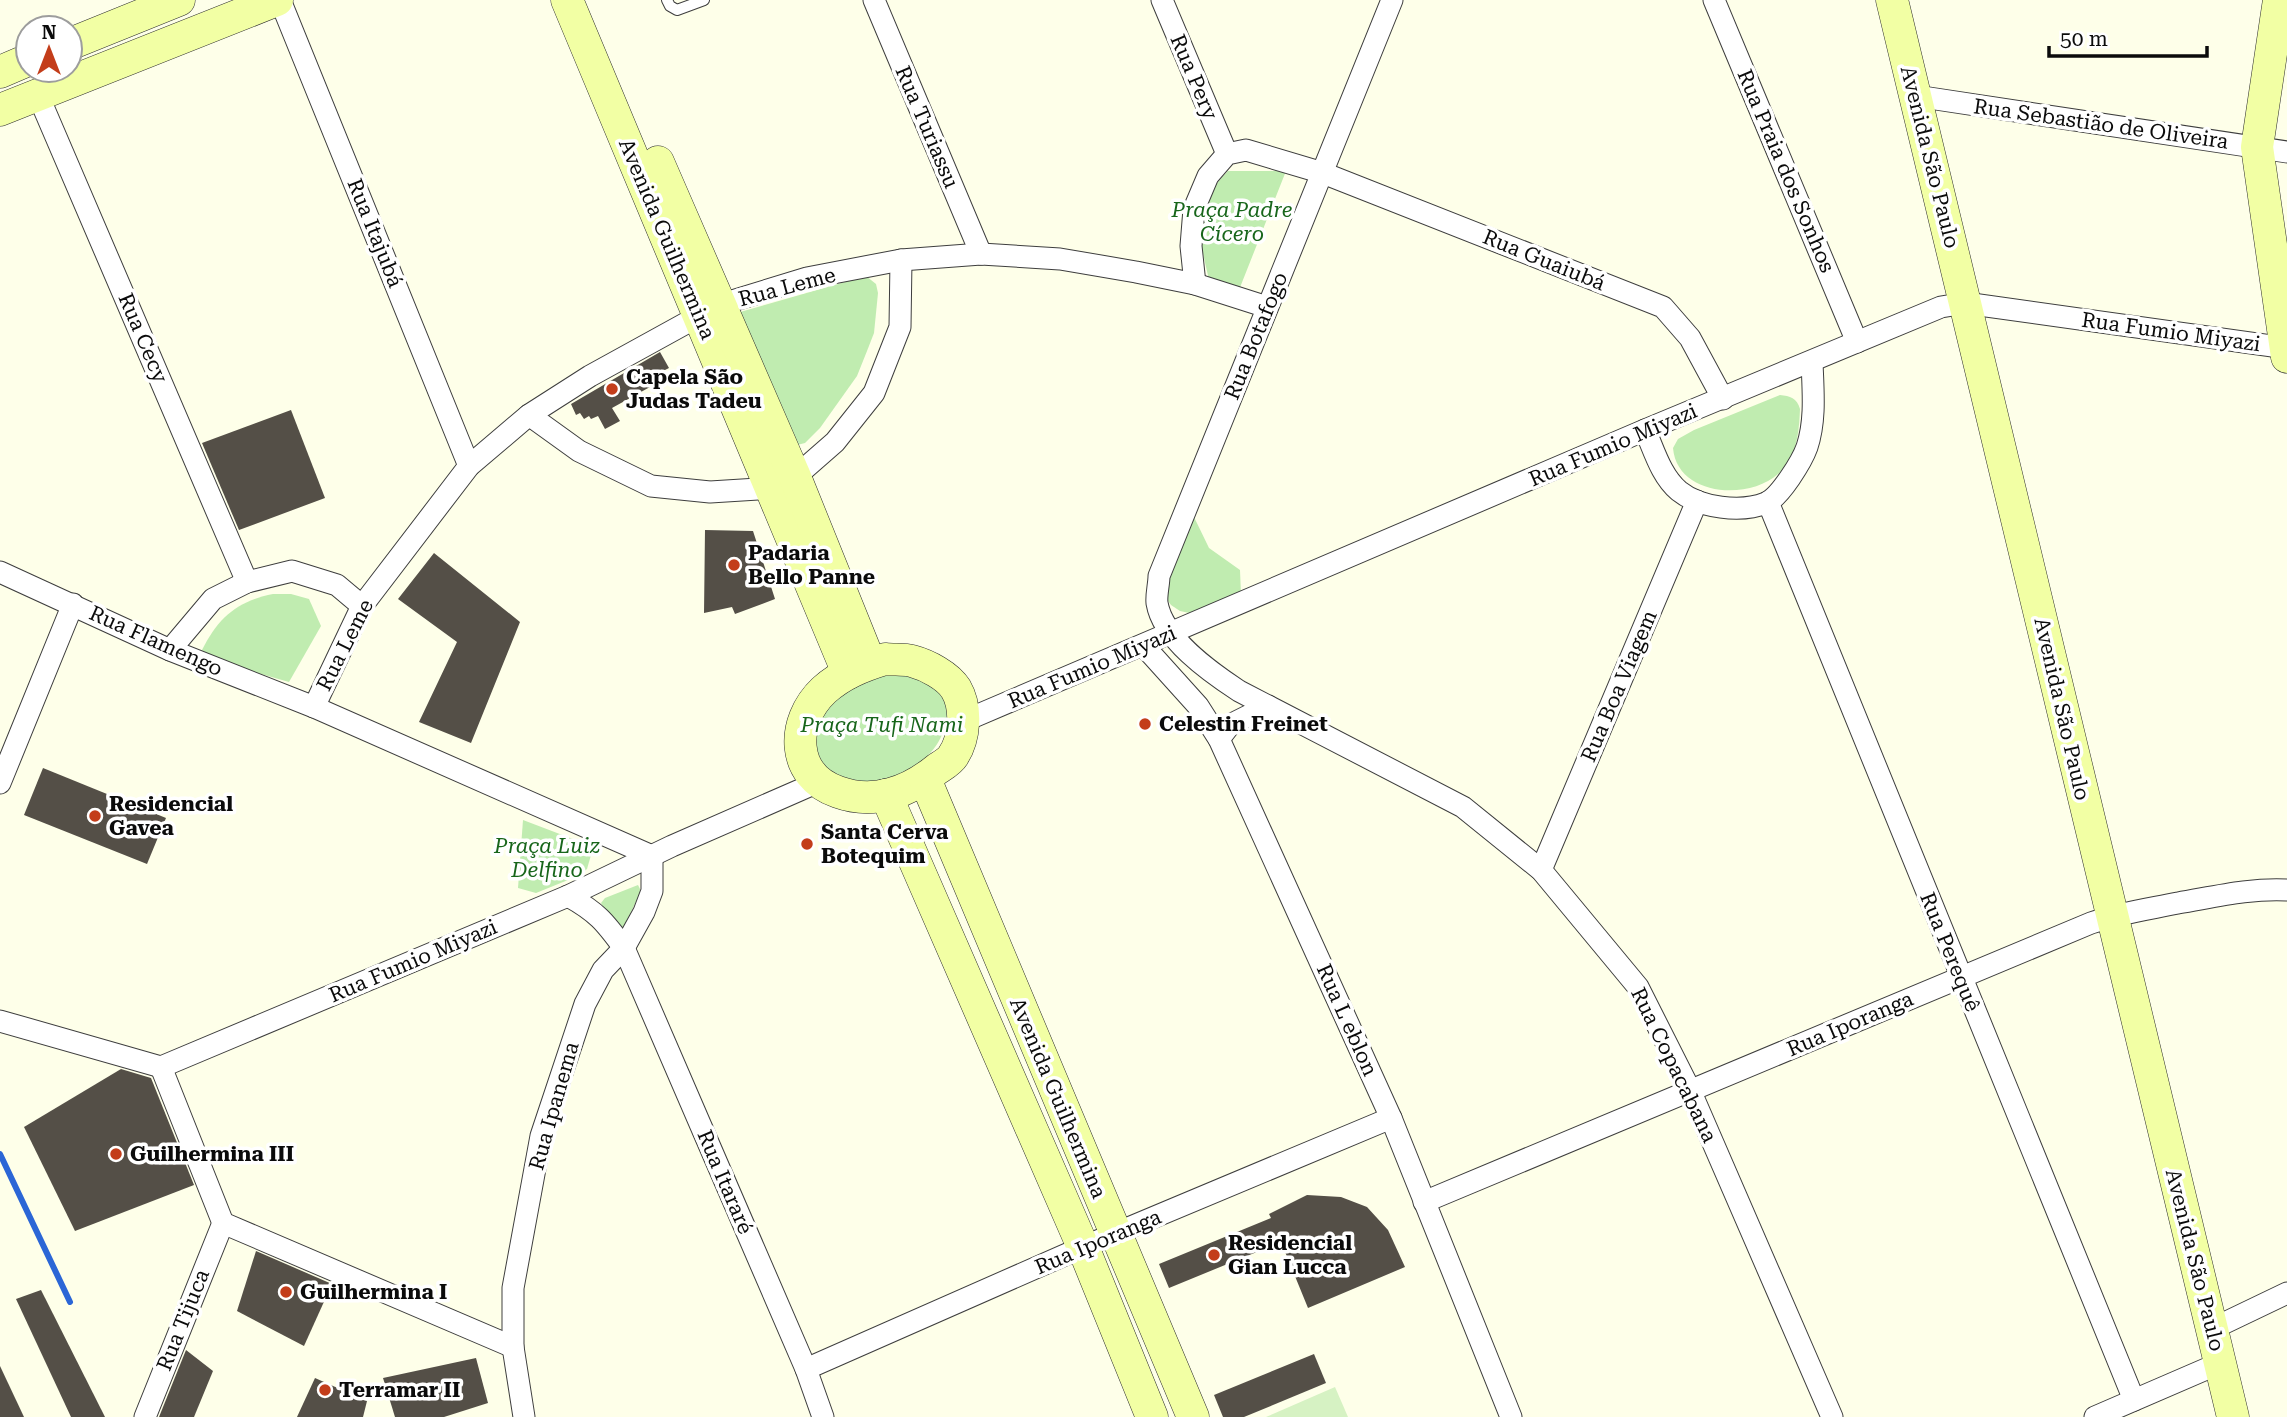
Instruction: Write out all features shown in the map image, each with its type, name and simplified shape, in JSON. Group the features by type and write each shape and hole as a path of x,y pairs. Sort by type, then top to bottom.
{"street":[{"path":"0,110 279,0"},
{"name":"Rua Itajubá","path":"279,0 469,466"},
{"name":"Avenida Guilhermina","path":"567,0 709,311 859,668"},
{"name":"Avenida Guilhermina","path":"589,0 709,311"},
{"name":"Rua Turiassu","path":"874,0 981,254"},
{"name":"Rua Pery","path":"1162,0 1227,154"},
{"name":"Rua Botafogo","path":"1170,634 1157,603 1160,576 1392,0"},
{"name":"Rua Praia dos Sonhos","path":"1714,0 1857,342"},
{"name":"Avenida São Paulo","path":"1892,0 2233,1417"},
{"path":"2279,0 2272,149 2286,351"},
{"path":"84,38 171,2"},
{"name":"Rua Cecy","path":"38,95 247,582"},
{"name":"Rua Sebastião de Oliveira","path":"1916,96 2272,149"},
{"path":"1195,284 1191,246 1194,209 1208,176 1227,154 1246,150 1322,173"},
{"name":"Rua Guaiubá","path":"1322,173 1663,307 1690,338 1723,399"},
{"name":"Rua Leme","path":"314,707 362,606 469,466 528,415 590,376 709,311 807,278 901,260 981,254 1060,260 1195,284 1267,307"},
{"path":"528,415 579,451 651,486 710,492 758,489 782,481 835,442 874,393 900,327 901,260"},
{"name":"Rua Fumio Miyazi","path":"964,721 1645,430 1941,307 1965,303 2286,351"},
{"path":"1645,430 1664,472 1678,490 1698,501 1744,508 1768,502 1783,489 1807,448 1814,407 1812,362"},
{"name":"Rua Boa Viagem","path":"1541,870 1698,501"},
{"name":"Rua Perequê","path":"1768,502 2134,1400"},
{"path":"170,650 213,599 247,582 292,571 337,585 362,606"},
{"name":"Rua Flamengo","path":"0,572 170,650 314,707"},
{"path":"0,783 74,604"},
{"name":"Rua Copacabana","path":"1170,634 1218,677 1268,706 1463,807 1541,870 1638,987 1690,1090 1832,1417"},
{"name":"Rua L eblon","path":"1143,645 1198,706 1219,739 1391,1118 1511,1417"},
{"path":"885,659 911,660 937,672 956,689 964,721 952,758 925,779 886,795 858,798 816,783 802,758 800,735 805,716 823,691 859,668 885,659"},
{"path":"1219,739 1230,725 1241,717 1268,706"},
{"path":"314,707 652,856"},
{"name":"Avenida Guilhermina","path":"925,779 1193,1417"},
{"name":"Rua Fumio Miyazi","path":"161,1067 568,896 816,783"},
{"name":"Avenida Guilhermina","path":"886,795 1083,1247 1152,1417"},
{"name":"Rua Ipanema","path":"524,1417 513,1347 513,1288 541,1136 585,1004 603,970 624,948 644,912 652,891 652,856"},
{"name":"Rua Iporanga","path":"1424,1202 2112,916 2232,893 2287,890"},
{"name":"Rua Itararé","path":"568,896 593,909 624,948 806,1369 824,1417"},
{"path":"0,1021 161,1067 223,1223 513,1347"},
{"name":"Rua Iporanga","path":"806,1369 1083,1247 1391,1118"},
{"name":"Rua Tijuca","path":"145,1417 223,1223"},
{"path":"2212,1329 2287,1293"},
{"path":"2095,1417 2220,1363"}],"lane":[{"path":"667,0 670,6 677,10 704,0"}],"green space":[{"name":"Praça Padre Cícero","path":"1228,171 1286,171 1239,290 1210,284 1201,237 1202,211 1207,198"},
{"path":"866,276 876,284 878,293 874,333 857,376 820,428 805,443 793,446 733,314"},
{"path":"1780,395 1793,398 1797,402 1800,409 1798,435 1784,468 1765,483 1750,488 1716,489 1687,476 1677,464 1673,448 1678,439"},
{"path":"1194,517 1209,548 1240,570 1241,595 1194,614 1180,611 1171,605 1166,598 1165,583"},
{"path":"273,594 291,594 309,599 321,626 289,682 209,659 202,650 222,620 239,606"},
{"name":"Praça Tufi Nami","path":"895,665 943,691 947,710 945,726 925,759 903,774 870,783 837,777 814,766 812,711"},
{"name":"Praça Luiz Delfino","path":"523,820 586,844 591,855 587,869 578,876 536,893 518,888"},
{"path":"638,885 641,891 621,933 601,903 605,898"},
{"path":"1335,1387 1348,1417 1266,1417"}],"building":[{"name":"Capela São Judas Tadeu","path":"660,352 669,368 655,375 659,382 612,408 620,421 605,429 598,416 584,419 580,413 576,415 571,404"},
{"path":"291,410 325,498 239,530 202,443"},
{"name":"Padaria Bello Panne","path":"705,530 753,531 775,599 735,614 732,607 704,613"},
{"path":"434,553 520,622 471,743 419,722 457,642 398,599"},
{"name":"Residencial Gavea","path":"43,768 166,818 147,864 24,815"},
{"name":"Guilhermina III","path":"121,1069 151,1078 194,1185 75,1231 24,1127"},
{"path":"1307,1195 1341,1197 1367,1207 1388,1230 1405,1267 1308,1308 1281,1242 1169,1288 1159,1264 1271,1218 1269,1214"},
{"name":"Guilhermina I","path":"256,1251 332,1284 304,1346 237,1311"},
{"path":"41,1290 105,1417 71,1417 16,1299"},
{"path":"186,1350 213,1371 194,1417 159,1417"},
{"path":"1314,1354 1326,1383 1244,1417 1223,1417 1214,1395"},
{"path":"476,1358 488,1403 444,1417 395,1417 383,1378"},
{"path":"0,1366 24,1417 0,1417"},
{"name":"Terramar II","path":"315,1378 367,1401 363,1417 297,1417"}],"waterway":[{"path":"0,1154 70,1302"}],"place":[{"name":"Capela São Judas Tadeu","path":"612,389"},
{"name":"Padaria Bello Panne","path":"734,565"},
{"name":"Celestin Freinet","path":"1145,724"},
{"name":"Residencial Gavea","path":"95,816"},
{"name":"Santa Cerva Botequim","path":"807,844"},
{"name":"Guilhermina III","path":"116,1154"},
{"name":"Residencial Gian Lucca","path":"1214,1255"},
{"name":"Guilhermina I","path":"286,1292"},
{"name":"Terramar II","path":"325,1390"}]}
